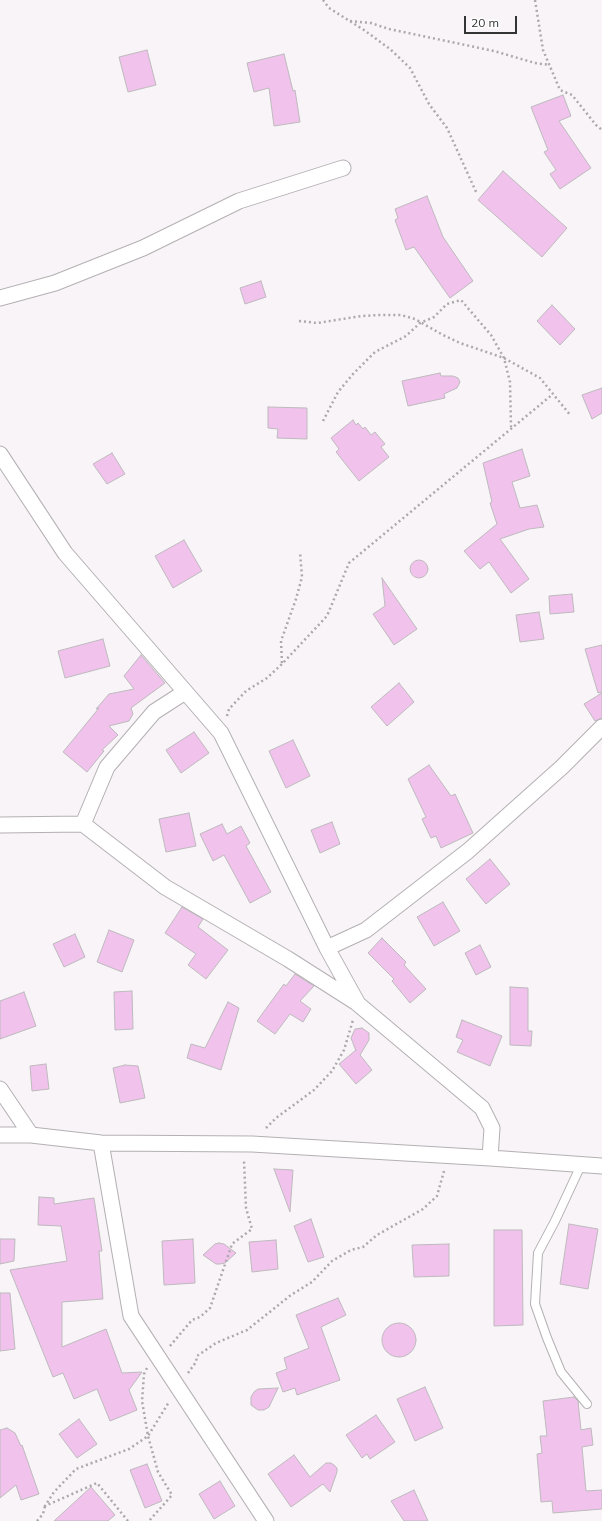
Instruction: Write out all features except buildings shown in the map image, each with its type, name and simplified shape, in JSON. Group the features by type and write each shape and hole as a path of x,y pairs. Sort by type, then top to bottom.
{"street":[{"path":"0,298 55,283 143,248 238,201 343,168"},
{"path":"0,455 65,553 221,734 328,948 358,1004"},
{"path":"83,824 107,767 154,712 185,692"},
{"path":"328,948 366,930 468,851 562,767 602,728"},
{"path":"0,825 83,824 165,887 288,959 358,1004 482,1108 492,1128 490,1158"},
{"path":"0,1089 31,1134"},
{"path":"0,1135 31,1134 101,1143 252,1144 449,1155 602,1166"},
{"path":"101,1143 131,1316 266,1521"}],"lane":[{"path":"582,1164 538,1253 536,1304 547,1338 561,1372 587,1404"}],"path":[{"path":"323,0 328,8 364,30 390,49 410,68 429,104 447,128 476,194"},
{"path":"535,0 543,50 560,90 572,94 596,126 602,130"},
{"path":"348,21 371,23 389,29 494,51 512,57 550,65"},
{"path":"323,421 338,392 353,374 375,352 406,336 420,323 434,317 447,304 461,300 491,335 504,358 510,382 511,428"},
{"path":"299,321 317,323 356,316 379,315 401,316 415,319 460,343 504,358 540,378 571,416"},
{"path":"221,734 229,709 246,691 267,678 282,664 327,616 349,563 553,394"},
{"path":"282,664 281,641 302,577 300,552"},
{"path":"149,1521 172,1495 158,1472 148,1436 142,1401 144,1374 151,1358 159,1359 192,1320 200,1317 210,1308 232,1244 252,1229 246,1208 244,1161 252,1144 276,1118 314,1090 332,1071 344,1050 358,1004"},
{"path":"37,1521 43,1514 45,1506 54,1492 76,1469 129,1449 148,1436 196,1362 197,1356 216,1343 247,1330 291,1295 312,1282 332,1261 351,1250 363,1247 377,1235 422,1209 437,1196 449,1155"},
{"path":"45,1506 97,1483 128,1521"}]}
